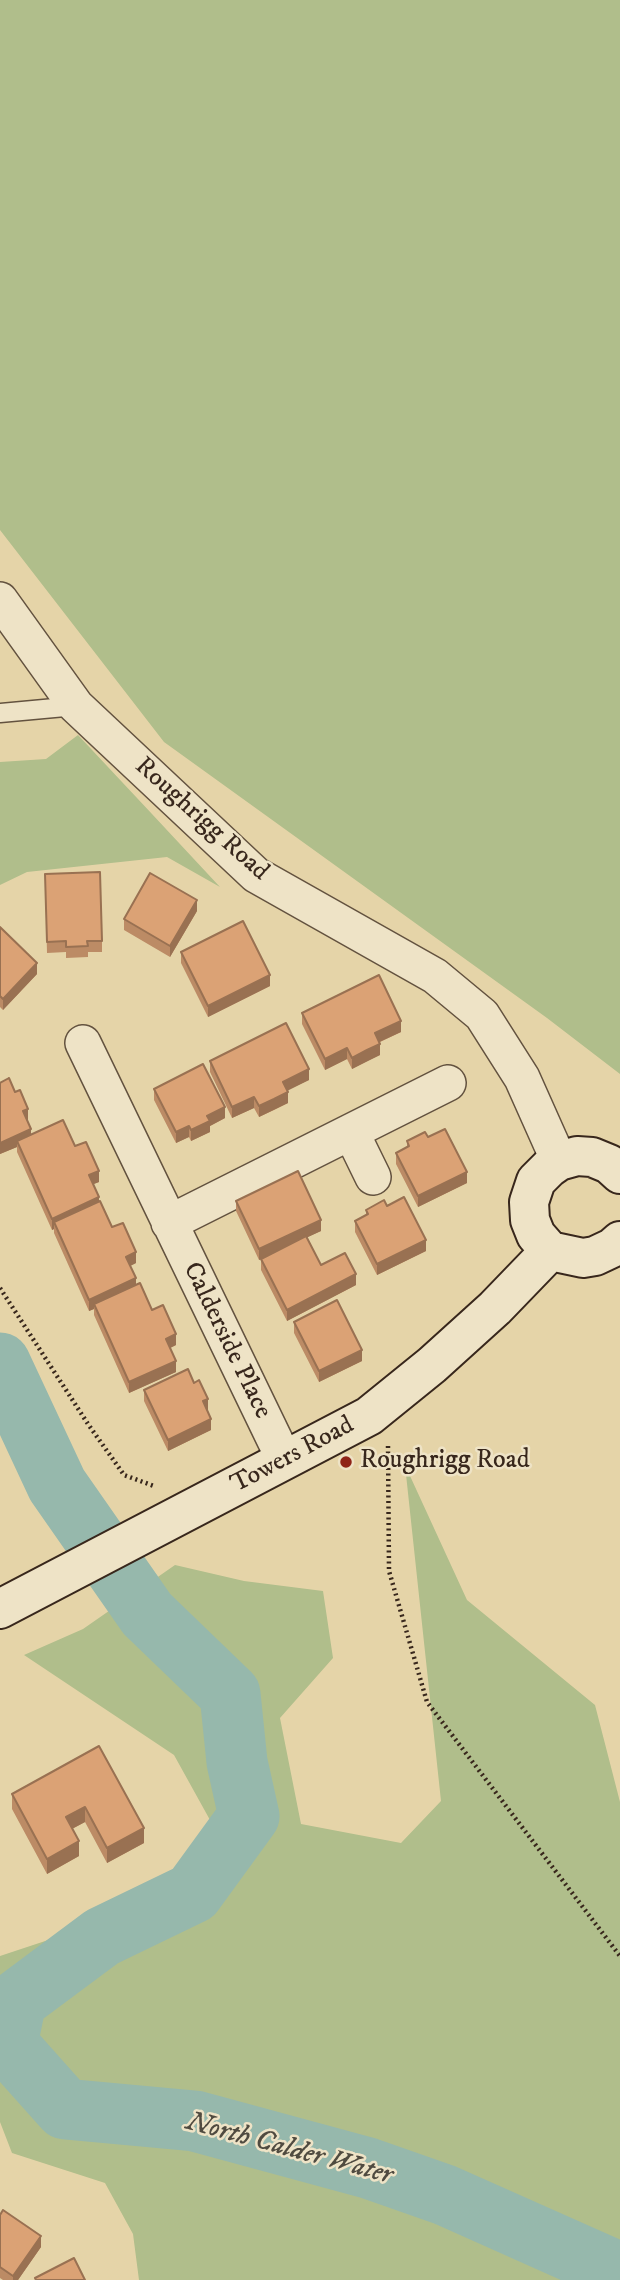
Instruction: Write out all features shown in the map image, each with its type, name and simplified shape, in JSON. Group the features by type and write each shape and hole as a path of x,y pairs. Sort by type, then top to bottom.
{"street":[{"name":"Roughrigg Road","path":"0,600 76,706 256,875 435,976 482,1015 522,1079 559,1161"},
{"name":"Calderside Place","path":"83,1043 284,1459"},
{"path":"169,1223 448,1083"},
{"path":"351,1132 373,1177"},
{"path":"620,1174 609,1164 592,1157 577,1156 559,1161 536,1181 529,1202 530,1220 536,1235 550,1251 583,1258 595,1256 620,1241"},
{"name":"Towers Road","path":"2,1602 58,1579 369,1416 432,1365 495,1308 550,1251"}],"lane":[{"path":"0,713 76,706"}],"path":[{"path":"0,1288 124,1475 164,1490"},
{"path":"369,1416 388,1446 389,1571 427,1702 620,1956"}],"green space":[{"path":"0,0 620,0 620,1074 547,1018 164,742 0,530"},
{"path":"78,735 220,887 167,857 27,872 0,885 0,762 46,759"},
{"path":"405,1465 467,1600 595,1705 620,1802 620,2280 139,2280 133,2234 105,2183 12,2153 0,2122 0,1956 241,1876 174,1755 24,1655 83,1629 175,1565 244,1581 323,1591 333,1658 280,1718 301,1824 401,1843 441,1801"}],"building":[{"path":"100,872 102,941 87,941 88,946 66,947 66,941 47,942 45,874"},
{"path":"150,873 197,900 170,946 124,919"},
{"path":"243,921 270,975 208,1006 181,952"},
{"path":"0,927 37,963 3,999 0,996"},
{"path":"379,975 401,1021 375,1033 380,1044 352,1058 347,1048 325,1059 302,1013"},
{"path":"286,1023 309,1069 283,1082 288,1092 274,1099 259,1106 254,1097 232,1107 210,1061"},
{"path":"203,1064 225,1107 207,1116 210,1121 191,1130 189,1126 176,1132 154,1089"},
{"path":"9,1078 15,1092 20,1090 28,1109 23,1111 31,1129 0,1143 0,1083"},
{"path":"63,1120 75,1146 86,1142 99,1171 89,1175 99,1197 52,1219 17,1141"},
{"path":"445,1129 467,1172 418,1196 396,1153 409,1146 407,1141 425,1132 428,1137"},
{"path":"298,1171 321,1220 259,1249 236,1201"},
{"path":"404,1197 426,1240 377,1264 355,1221 368,1214 366,1210 384,1200 387,1206"},
{"path":"100,1201 112,1227 123,1223 136,1252 126,1257 136,1278 89,1300 54,1222"},
{"path":"306,1236 321,1265 345,1253 356,1274 287,1310 261,1259"},
{"path":"140,1283 152,1310 163,1305 176,1334 166,1339 176,1361 129,1382 94,1304"},
{"path":"337,1300 362,1350 319,1371 294,1322"},
{"path":"188,1369 194,1383 199,1380 208,1399 203,1401 211,1419 168,1440 144,1390"},
{"path":"99,1746 144,1828 107,1848 85,1807 66,1817 79,1841 47,1859 12,1794"},
{"path":"3,2210 41,2236 13,2276 0,2267 0,2215"},
{"path":"74,2258 85,2280 36,2280 35,2278"}],"waterway":[{"name":"North Calder Water","path":"0,1363 57,1485 147,1614 230,1694 237,1762 249,1816 193,1893 102,1937 16,2001 7,2044 65,2109 195,2121 368,2168 445,2195 620,2273"}],"place":[{"name":"Roughrigg Road","path":"346,1462"}]}
